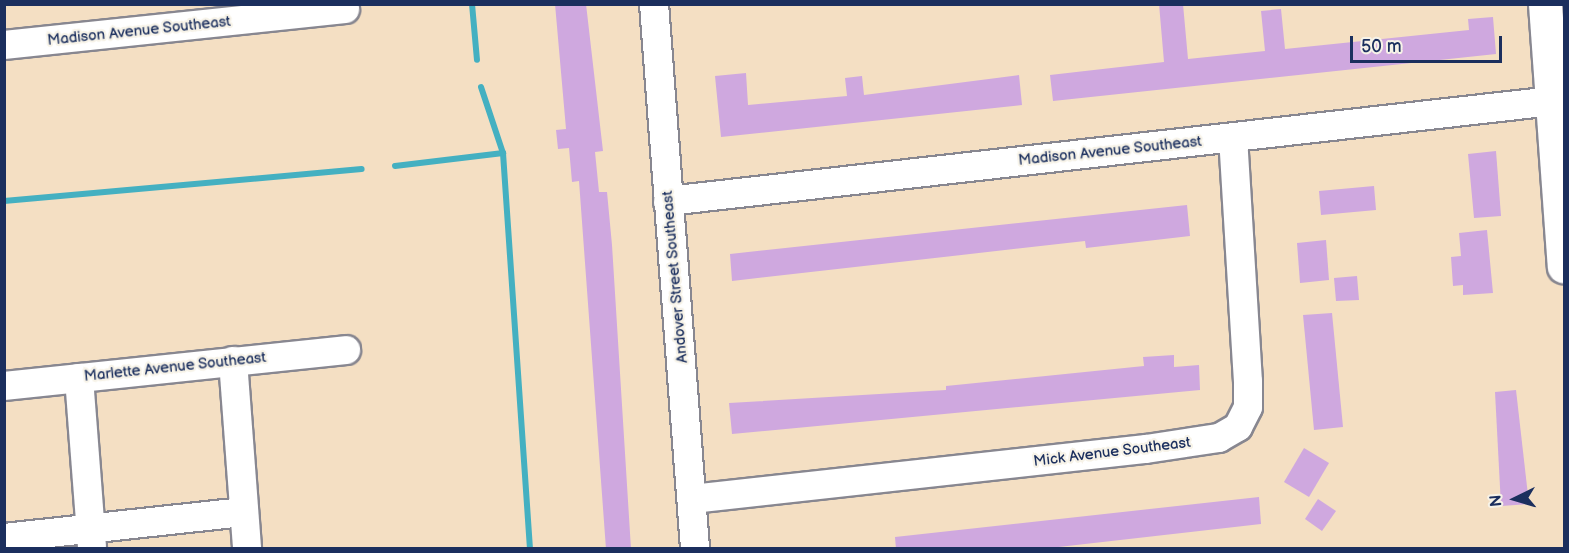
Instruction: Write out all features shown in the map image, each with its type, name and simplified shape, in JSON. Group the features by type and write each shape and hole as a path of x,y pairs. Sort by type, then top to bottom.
{"main road":[{"path":"1545,4 1564,266"}],"street":[{"name":"Andover Street Southeast","path":"654,4 695,549"},
{"name":"Madison Avenue Southeast","path":"4,45 246,12 345,9"},
{"name":"Madison Avenue Southeast","path":"668,201 1552,101"},
{"name":"Mick Avenue Southeast","path":"692,499 1146,449 1219,438 1238,427 1248,407 1248,382 1233,137"},
{"name":"Marlette Avenue Southeast","path":"4,386 346,350"},
{"path":"233,361 247,549"},
{"path":"79,378 92,539"},
{"path":"4,538 92,539 244,512"}],"building":[{"path":"555,4 586,4 603,151 595,152 599,192 607,192 612,245 631,549 606,549 579,181 572,182 569,148 558,149 556,130 566,129"},
{"path":"1159,4 1183,4 1188,59 1265,51 1261,11 1281,9 1285,49 1469,30 1468,19 1493,17 1496,54 1053,101 1050,75 1164,62"},
{"path":"746,73 748,105 847,96 845,78 862,76 864,95 1019,75 1022,105 721,137 715,76"},
{"path":"1496,151 1501,216 1474,218 1468,154"},
{"path":"1374,186 1376,210 1321,215 1319,191"},
{"path":"1187,205 1190,236 1086,248 1085,241 732,281 730,254"},
{"path":"1487,230 1493,293 1463,295 1463,285 1453,286 1451,257 1461,256 1459,233"},
{"path":"1326,240 1329,280 1300,283 1297,243"},
{"path":"1357,276 1359,300 1336,301 1334,278"},
{"path":"1332,313 1343,427 1314,430 1303,315"},
{"path":"1174,355 1174,367 1199,365 1200,390 732,434 729,403 946,390 946,386 1144,366 1143,357"},
{"path":"1516,390 1529,504 1501,506 1495,392"},
{"path":"1304,448 1329,463 1309,497 1284,482"},
{"path":"1259,497 1261,524 1041,549 896,549 895,537"},
{"path":"1318,499 1336,511 1322,531 1305,519"}],"waterway":[{"path":"472,4 477,60"},
{"path":"481,87 503,153 530,548"},
{"path":"395,166 503,153"},
{"path":"4,201 362,169"}]}
